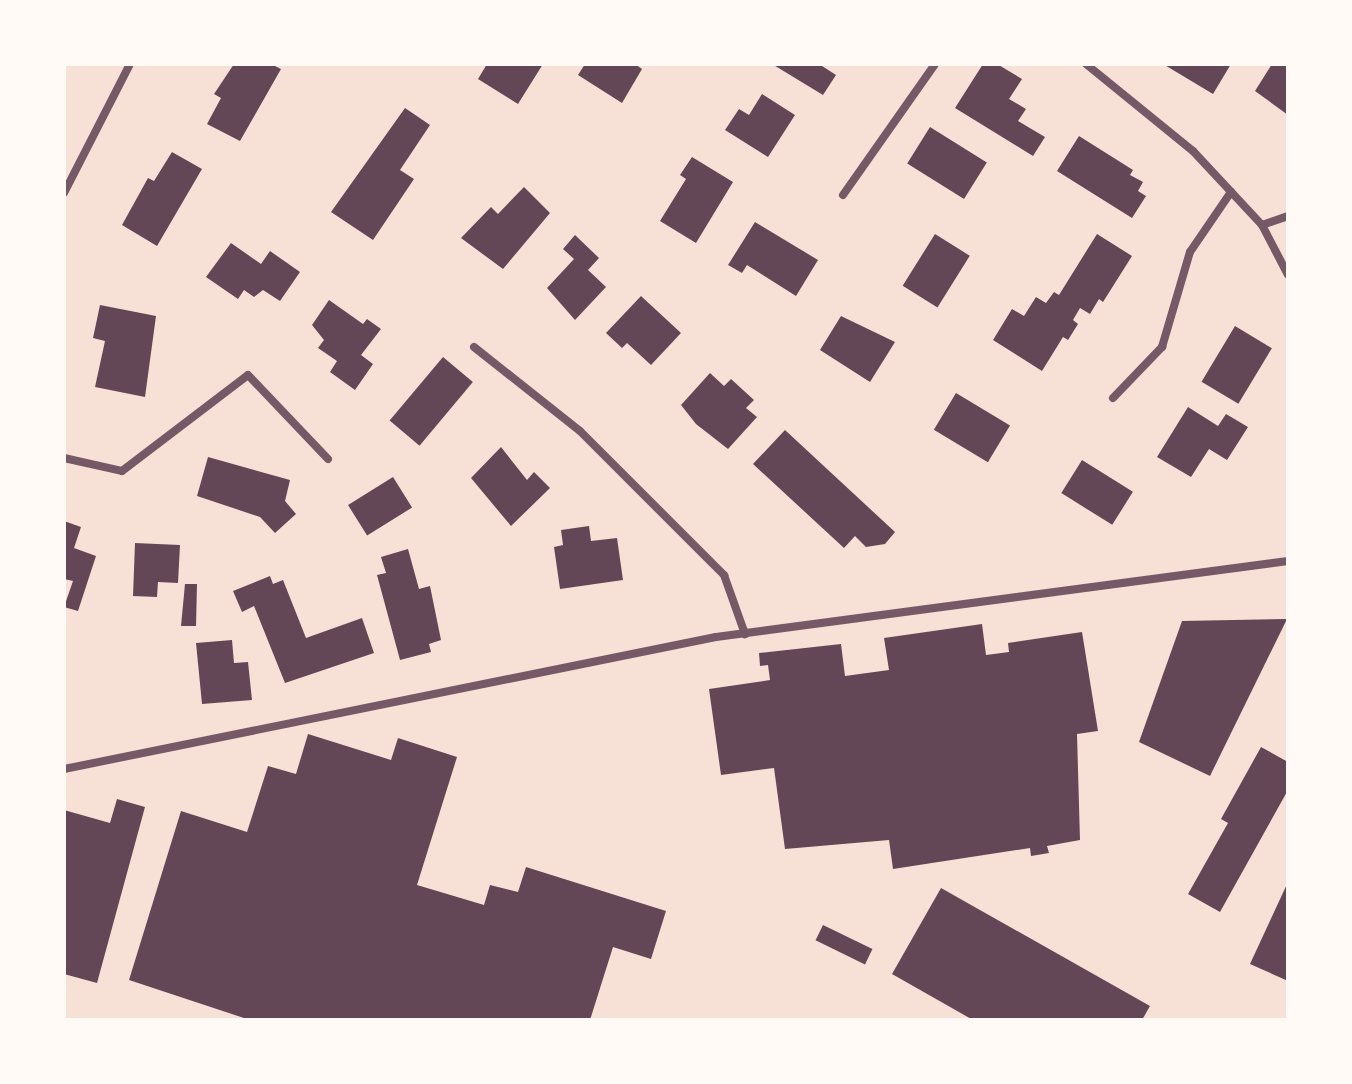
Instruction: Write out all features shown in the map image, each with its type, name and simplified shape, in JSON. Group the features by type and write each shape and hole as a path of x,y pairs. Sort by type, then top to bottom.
{"street":[{"path":"64,193 130,64"},
{"path":"843,195 935,64"},
{"path":"1086,64 1193,151 1262,225 1288,275"},
{"path":"1113,398 1162,347 1190,252 1231,192"},
{"path":"1262,225 1288,216"},
{"path":"474,347 580,431 724,575 745,634"},
{"path":"64,458 122,471 248,375 328,459"},
{"path":"64,769 745,634 1288,561"}],"building":[{"path":"234,64 271,64 281,69 240,141 207,124 221,98 214,94"},
{"path":"487,64 543,64 518,104 478,79"},
{"path":"585,64 635,64 642,69 622,103 578,75"},
{"path":"772,64 819,64 836,75 823,95"},
{"path":"983,64 997,64 1022,79 1009,99 1026,109 1018,121 1045,137 1033,156 955,108"},
{"path":"1163,64 1231,64 1213,94"},
{"path":"1272,64 1288,64 1288,115 1255,91"},
{"path":"762,94 795,115 768,157 725,130 739,109 749,115"},
{"path":"405,108 430,125 400,170 414,179 373,240 331,212"},
{"path":"930,127 987,163 964,199 907,163"},
{"path":"1079,136 1133,170 1130,175 1143,182 1138,191 1146,196 1132,218 1057,171"},
{"path":"172,152 202,169 157,246 122,225 148,178 154,181"},
{"path":"692,157 733,182 696,243 660,221 686,179 680,175"},
{"path":"524,187 550,213 503,269 461,238 491,207 498,214"},
{"path":"755,222 818,260 796,296 747,265 742,273 728,265"},
{"path":"935,234 970,256 937,307 903,286"},
{"path":"1097,234 1132,256 1103,302 1099,299 1090,314 1080,308 1073,320 1078,324 1068,340 1063,337 1042,371 993,340 1012,309 1024,316 1036,297 1046,303 1054,292 1059,295"},
{"path":"575,235 599,258 588,270 606,287 575,320 547,288 574,259 563,249"},
{"path":"231,243 261,264 270,251 300,272 280,301 263,290 254,297 244,290 238,299 206,277"},
{"path":"641,296 681,333 651,365 627,343 622,348 606,333"},
{"path":"329,300 363,324 367,319 381,329 361,355 373,364 355,390 330,372 337,361 318,348 324,340 312,325"},
{"path":"100,305 156,316 145,397 95,387 105,341 93,338"},
{"path":"841,316 895,342 870,382 820,350"},
{"path":"1235,326 1272,348 1238,404 1202,382"},
{"path":"443,357 473,382 420,446 390,421"},
{"path":"710,373 724,386 731,379 754,400 746,408 757,417 728,449 696,424 681,405"},
{"path":"956,393 1010,425 988,462 934,430"},
{"path":"1188,407 1218,426 1226,414 1248,427 1227,460 1209,449 1191,477 1157,457"},
{"path":"785,430 895,532 885,544 866,547 855,536 844,548 753,464"},
{"path":"501,447 527,480 534,472 550,488 511,526 471,478"},
{"path":"208,457 290,480 285,501 296,514 275,533 260,517 197,496"},
{"path":"1082,460 1133,492 1112,525 1061,493"},
{"path":"393,477 412,508 367,536 348,505"},
{"path":"64,521 81,527 74,548 96,556 78,611 64,607 73,581 64,579"},
{"path":"589,526 591,541 617,538 623,580 560,589 554,547 563,545 561,530"},
{"path":"135,543 180,545 178,583 158,582 157,597 133,596"},
{"path":"408,549 419,589 430,586 441,640 429,644 431,652 400,660 377,575 386,573 381,557"},
{"path":"270,576 273,584 283,580 306,638 362,618 374,653 285,683 254,606 242,612 233,591"},
{"path":"185,584 197,584 196,626 181,626"},
{"path":"1287,619 1210,776 1139,742 1182,621"},
{"path":"982,624 986,655 1009,652 1008,643 1082,632 1098,731 1077,734 1080,840 1047,846 1049,853 1031,856 1030,848 893,869 889,840 785,849 774,768 721,775 709,689 770,680 768,665 760,666 759,653 841,644 845,676 889,670 884,638"},
{"path":"232,640 234,663 248,662 252,700 202,704 196,643"},
{"path":"308,734 391,760 398,738 457,757 417,885 484,905 490,885 518,892 526,867 666,911 651,959 613,947 590,1020 250,1020 129,980 181,811 247,832 268,766 296,774"},
{"path":"1261,747 1288,762 1288,790 1220,912 1188,894 1228,823 1221,819"},
{"path":"117,799 145,807 97,983 64,974 64,810 110,823"},
{"path":"1288,882 1288,981 1250,964"},
{"path":"941,888 1150,1006 1142,1020 973,1020 892,974"},
{"path":"823,925 872,949 865,964 816,940"}]}
